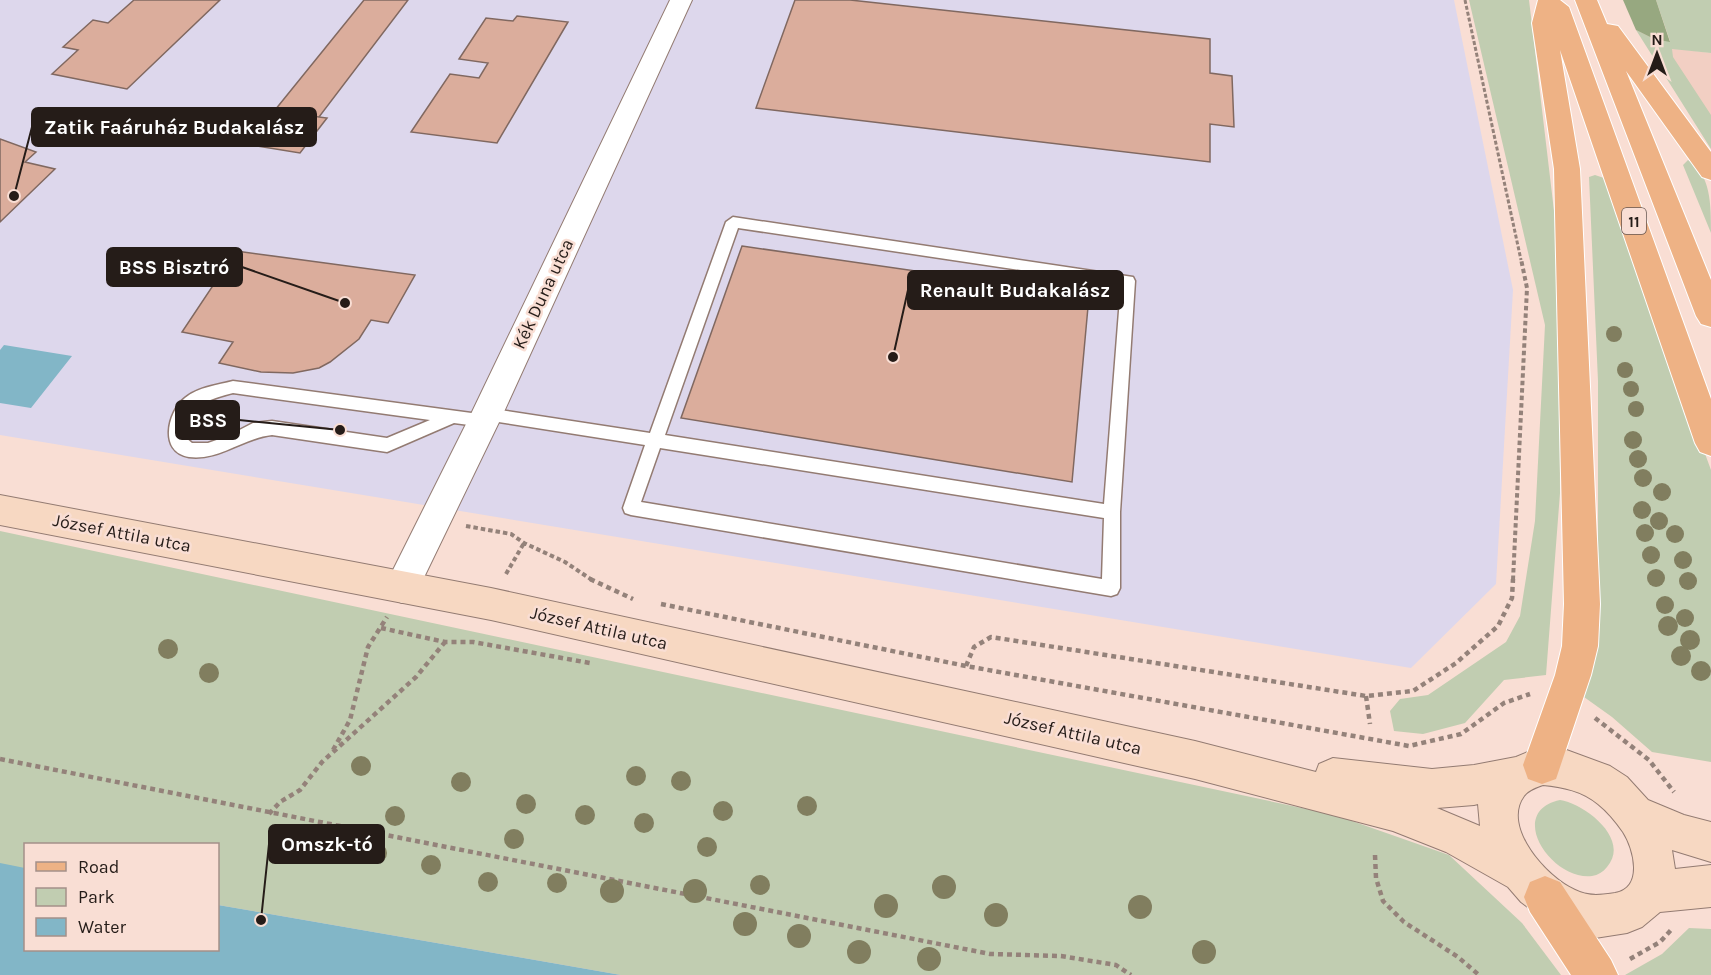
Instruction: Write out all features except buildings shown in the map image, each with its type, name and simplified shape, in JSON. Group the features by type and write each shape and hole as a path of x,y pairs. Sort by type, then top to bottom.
{"main road":[{"path":"1528,770 1564,699 1580,646 1581,604 1567,169 1544,23 1549,0"},
{"name":"11","path":"1555,0 1711,443"},
{"path":"1587,0 1711,171"},
{"name":"11","path":"1587,0 1711,316"},
{"name":"József Attila utca","path":"0,510 491,604 1194,760 1393,812 1459,837 1532,884"},
{"name":"József Attila utca","path":"1194,760 1432,789 1474,785 1528,770"},
{"path":"1532,884 1570,911 1596,918 1618,916 1637,908 1650,892 1654,875 1654,855 1635,814 1615,792 1591,776 1566,767 1528,770 1504,786 1498,800 1497,816 1504,844 1532,884 1593,970"},
{"path":"1635,814 1684,835 1710,842"},
{"path":"1650,892 1711,886"}],"street":[{"name":"Kék Duna utca","path":"402,587 486,418 681,0"}],"lane":[{"path":"733,222 1128,280 1112,512 1111,588 632,508 733,222"},
{"path":"453,417 387,445 272,428 253,430 234,441 208,450 188,450 178,440 177,427 181,413 192,401 233,387 453,417 486,418 656,440 1112,512"}],"path":[{"path":"966,666 974,647 991,637 1366,696 1413,691 1456,663 1498,626 1512,598 1527,288 1465,0"},
{"path":"434,521 511,534 524,543 565,562 599,585 643,601"},
{"path":"332,753 350,720 368,647 381,628 402,587"},
{"path":"655,603 966,666 1409,746 1461,734 1504,703 1529,694 1564,699 1625,738 1666,779 1680,801"},
{"path":"381,628 445,642 473,642 601,665"},
{"path":"269,814 280,802 300,790 322,762 416,677 445,642"},
{"path":"1366,696 1370,724"},
{"path":"0,759 269,814 990,954 1060,956 1116,965 1131,975"},
{"path":"1375,855 1376,878 1383,901 1404,922 1458,957 1479,975"},
{"path":"1593,970 1623,963 1660,942 1676,925"}],"shaded area":[{"path":"0,0 1454,0 1513,290 1496,584 1411,668 0,435"},
{"path":"1655,46 1711,53 1711,126"}],"green space":[{"path":"1469,0 1529,0 1559,253 1560,493 1546,675 1504,680 1465,723 1423,734 1394,731 1390,711 1400,699 1428,695 1506,642 1520,616 1535,521 1545,325"},
{"path":"1623,0 1656,0 1670,42 1654,39 1636,30"},
{"path":"1656,0 1711,0 1711,53 1672,49 1673,57 1711,115 1711,149 1636,30 1654,39 1670,41"},
{"path":"1688,160 1696,166 1708,191 1711,233 1683,165"},
{"path":"1595,175 1604,178 1711,470 1711,762 1652,752 1612,717 1584,697 1596,647 1598,561 1598,381 1589,177"},
{"path":"0,531 1335,815 1449,855 1522,923 1561,975 621,975 219,905 219,843 24,843 24,951 219,951 248,975 0,975"},
{"path":"1560,800 1581,808 1602,825 1609,835 1613,845 1613,856 1602,872 1592,876 1577,875 1562,868 1540,844 1535,831 1536,818 1544,807"},
{"path":"1689,928 1711,929 1711,975 1625,975 1662,954"}],"water":[{"path":"4,345 72,356 31,408 0,403 0,350"},
{"path":"0,863 24,868 24,951 219,951 219,905 621,975 0,975"}],"place":[{"name":"Zatik Faáruház Budakalász","path":"14,196"},
{"name":"BSS Bisztró","path":"345,303"},
{"name":"Renault Budakalász","path":"893,357"},
{"name":"BSS","path":"340,430"},
{"name":"Omszk-tó","path":"261,920"}]}
